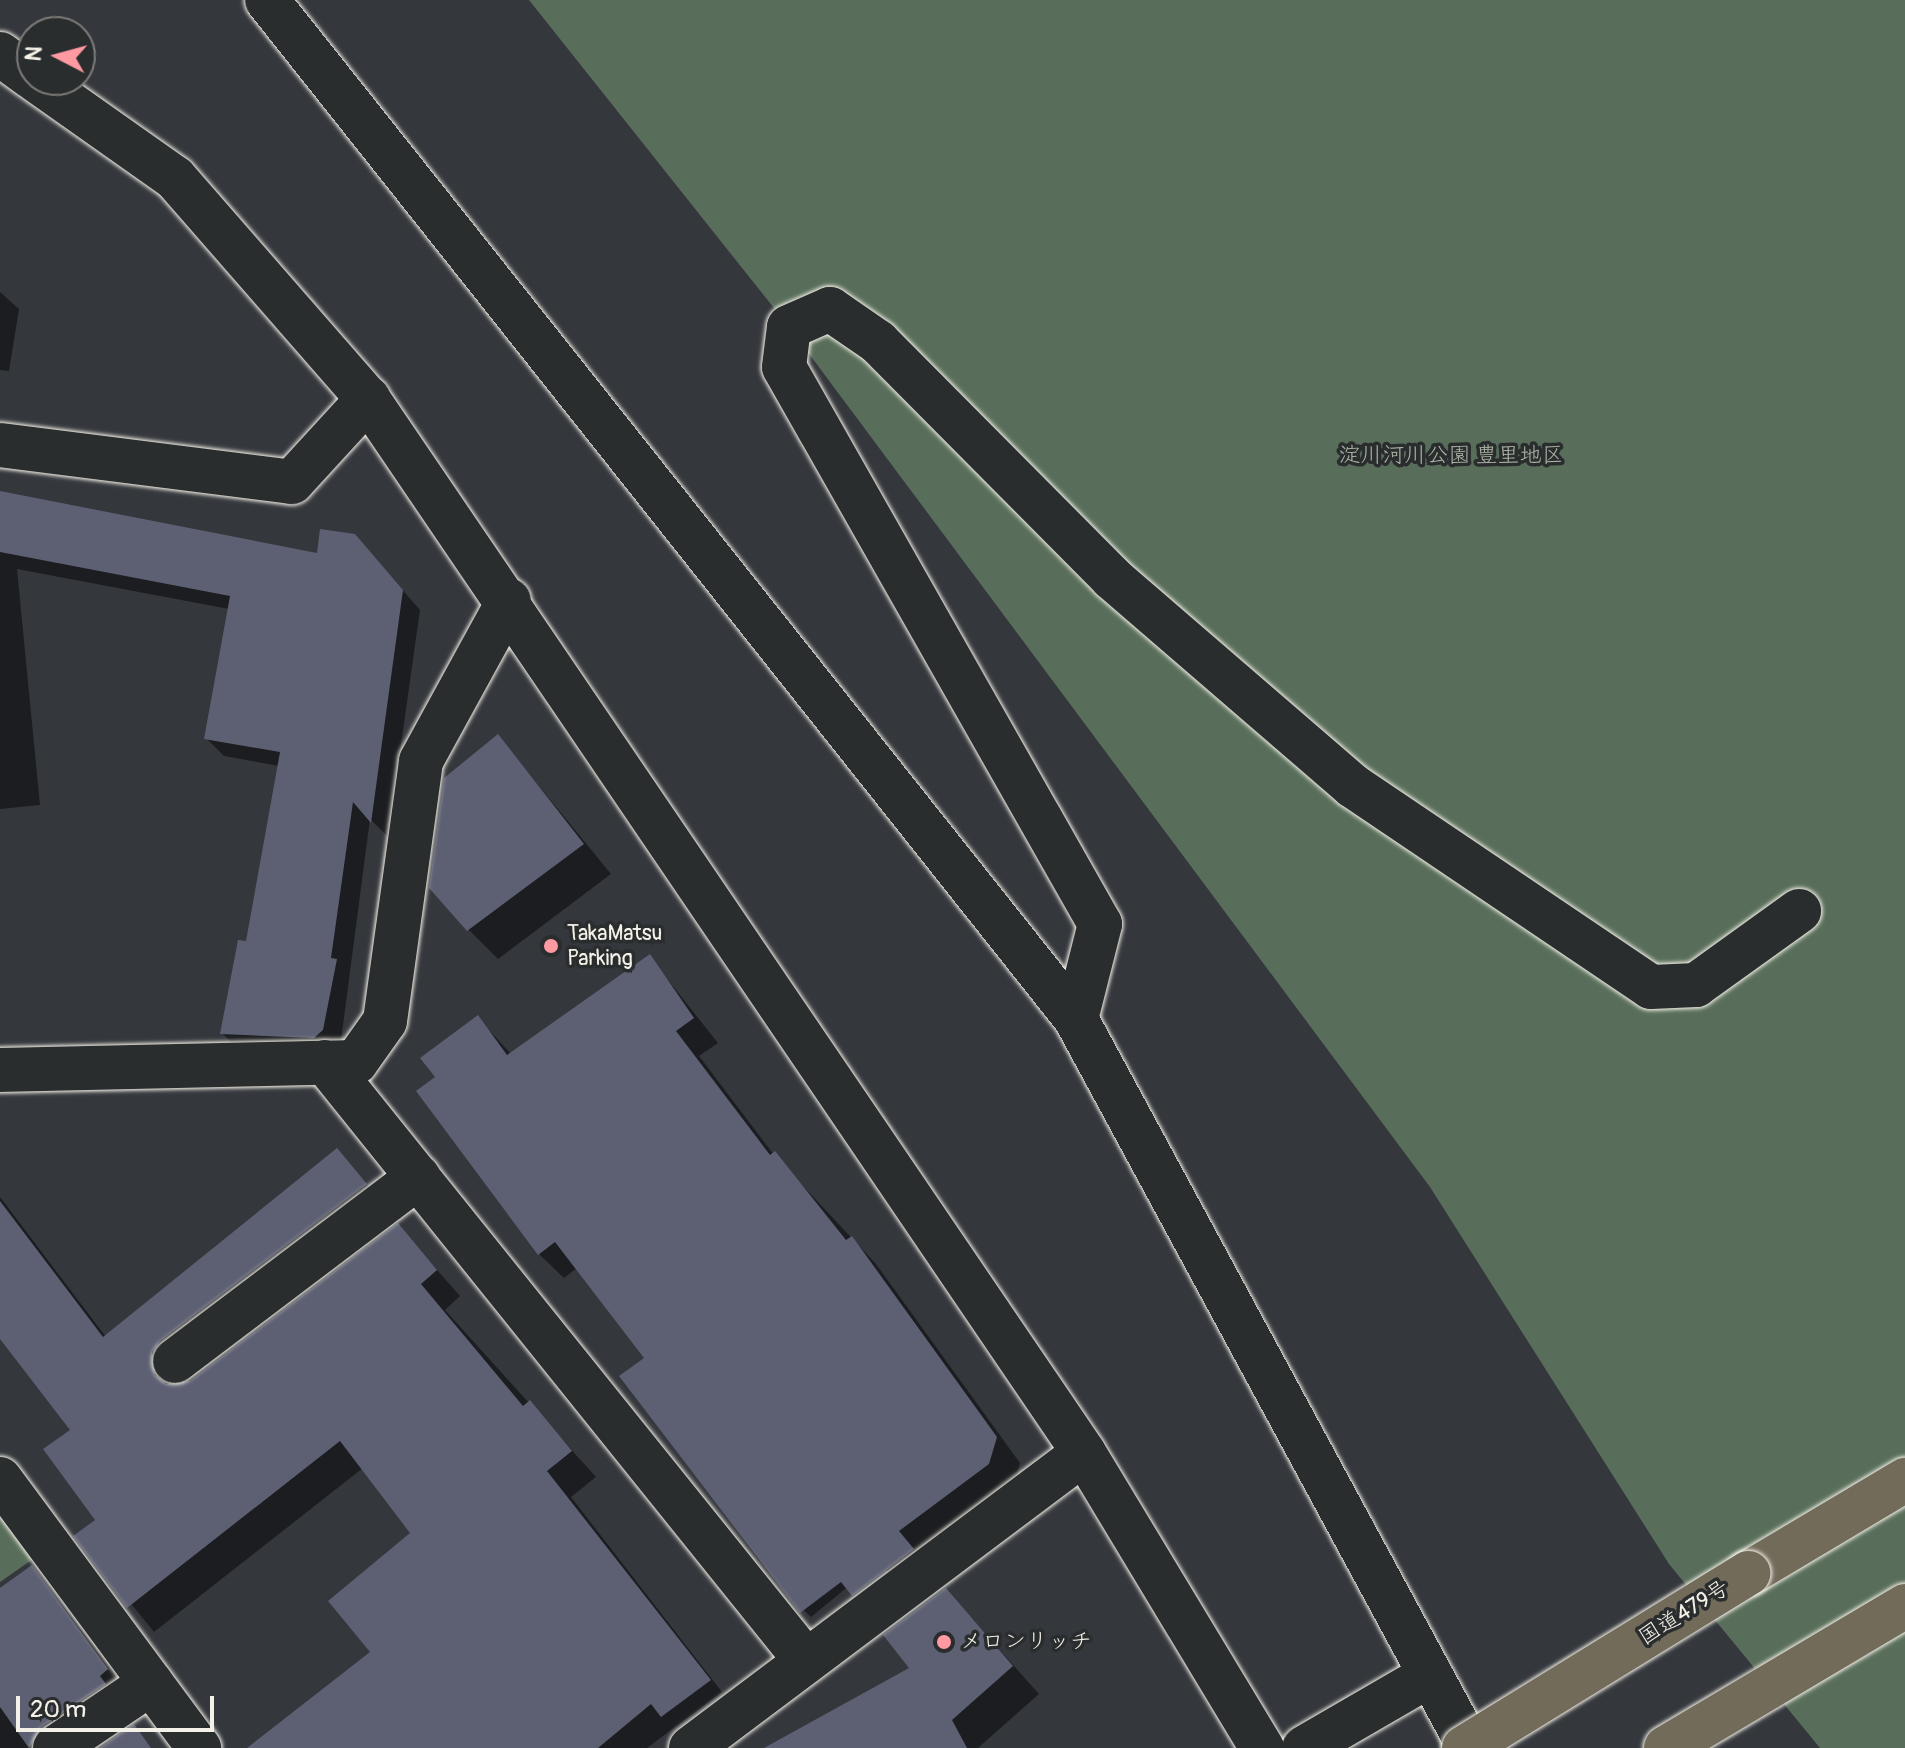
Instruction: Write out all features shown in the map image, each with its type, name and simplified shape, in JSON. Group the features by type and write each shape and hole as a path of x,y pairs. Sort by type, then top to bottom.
{"highway":[{"name":"国道479号","path":"1467,1748 1905,1480"},
{"path":"1666,1748 1905,1606"}],"street":[{"path":"267,0 1076,1019 1467,1748"},
{"path":"59,96 175,178 368,399 509,600 1084,1453 1262,1748"},
{"path":"1076,1019 1100,924 784,367 789,327 830,309 878,342 1112,578 1353,786 1651,987 1696,985 1799,911"},
{"path":"0,445 292,482 368,399"},
{"path":"0,1070 356,1062 385,1021 421,761 509,600"},
{"path":"325,1062 803,1657"},
{"path":"175,1361 418,1177"},
{"path":"691,1748 803,1657 1084,1453"},
{"path":"0,1479 199,1748"},
{"path":"1304,1748 1430,1675"},
{"path":"55,1748 151,1683"}],"green space":[{"name":"淀川河川公園 豊里地区","path":"529,0 1905,0 1905,1748 1820,1748 1669,1564 1430,1187 789,327"},
{"path":"0,1511 33,1559 0,1582"}],"building":[{"path":"0,491 317,553 320,529 355,534 403,590 371,823 353,802 331,958 337,959 323,1030 314,1038 220,1034 238,940 246,941 280,752 204,739 230,596 0,552"},
{"path":"498,734 584,844 467,931 429,888 444,778"},
{"path":"650,954 694,1018 676,1031 770,1155 775,1151 846,1240 852,1236 997,1437 989,1464 899,1531 914,1549 852,1596 841,1582 800,1613 619,1376 644,1358 555,1242 538,1255 416,1091 435,1077 420,1058 478,1015 507,1055"},
{"path":"337,1148 367,1184 160,1341 152,1352 155,1375 166,1384 190,1381 398,1223 437,1270 421,1284 523,1406 530,1400 572,1451 547,1471 711,1680 661,1717 651,1704 598,1748 247,1748 370,1652 328,1601 410,1533 340,1441 127,1608 73,1536 95,1520 43,1449 70,1430 0,1339 0,1201 103,1337"},
{"path":"32,1565 108,1669 100,1676 106,1684 41,1727 29,1748 0,1707 0,1588"},
{"path":"946,1588 1013,1666 952,1720 967,1748 764,1748 909,1668 883,1635"},
{"path":"134,1724 151,1748 100,1748"}],"place":[{"name":"TakaMatsu Parking","path":"551,946"},
{"name":"メロンリッチ","path":"944,1642"}]}
